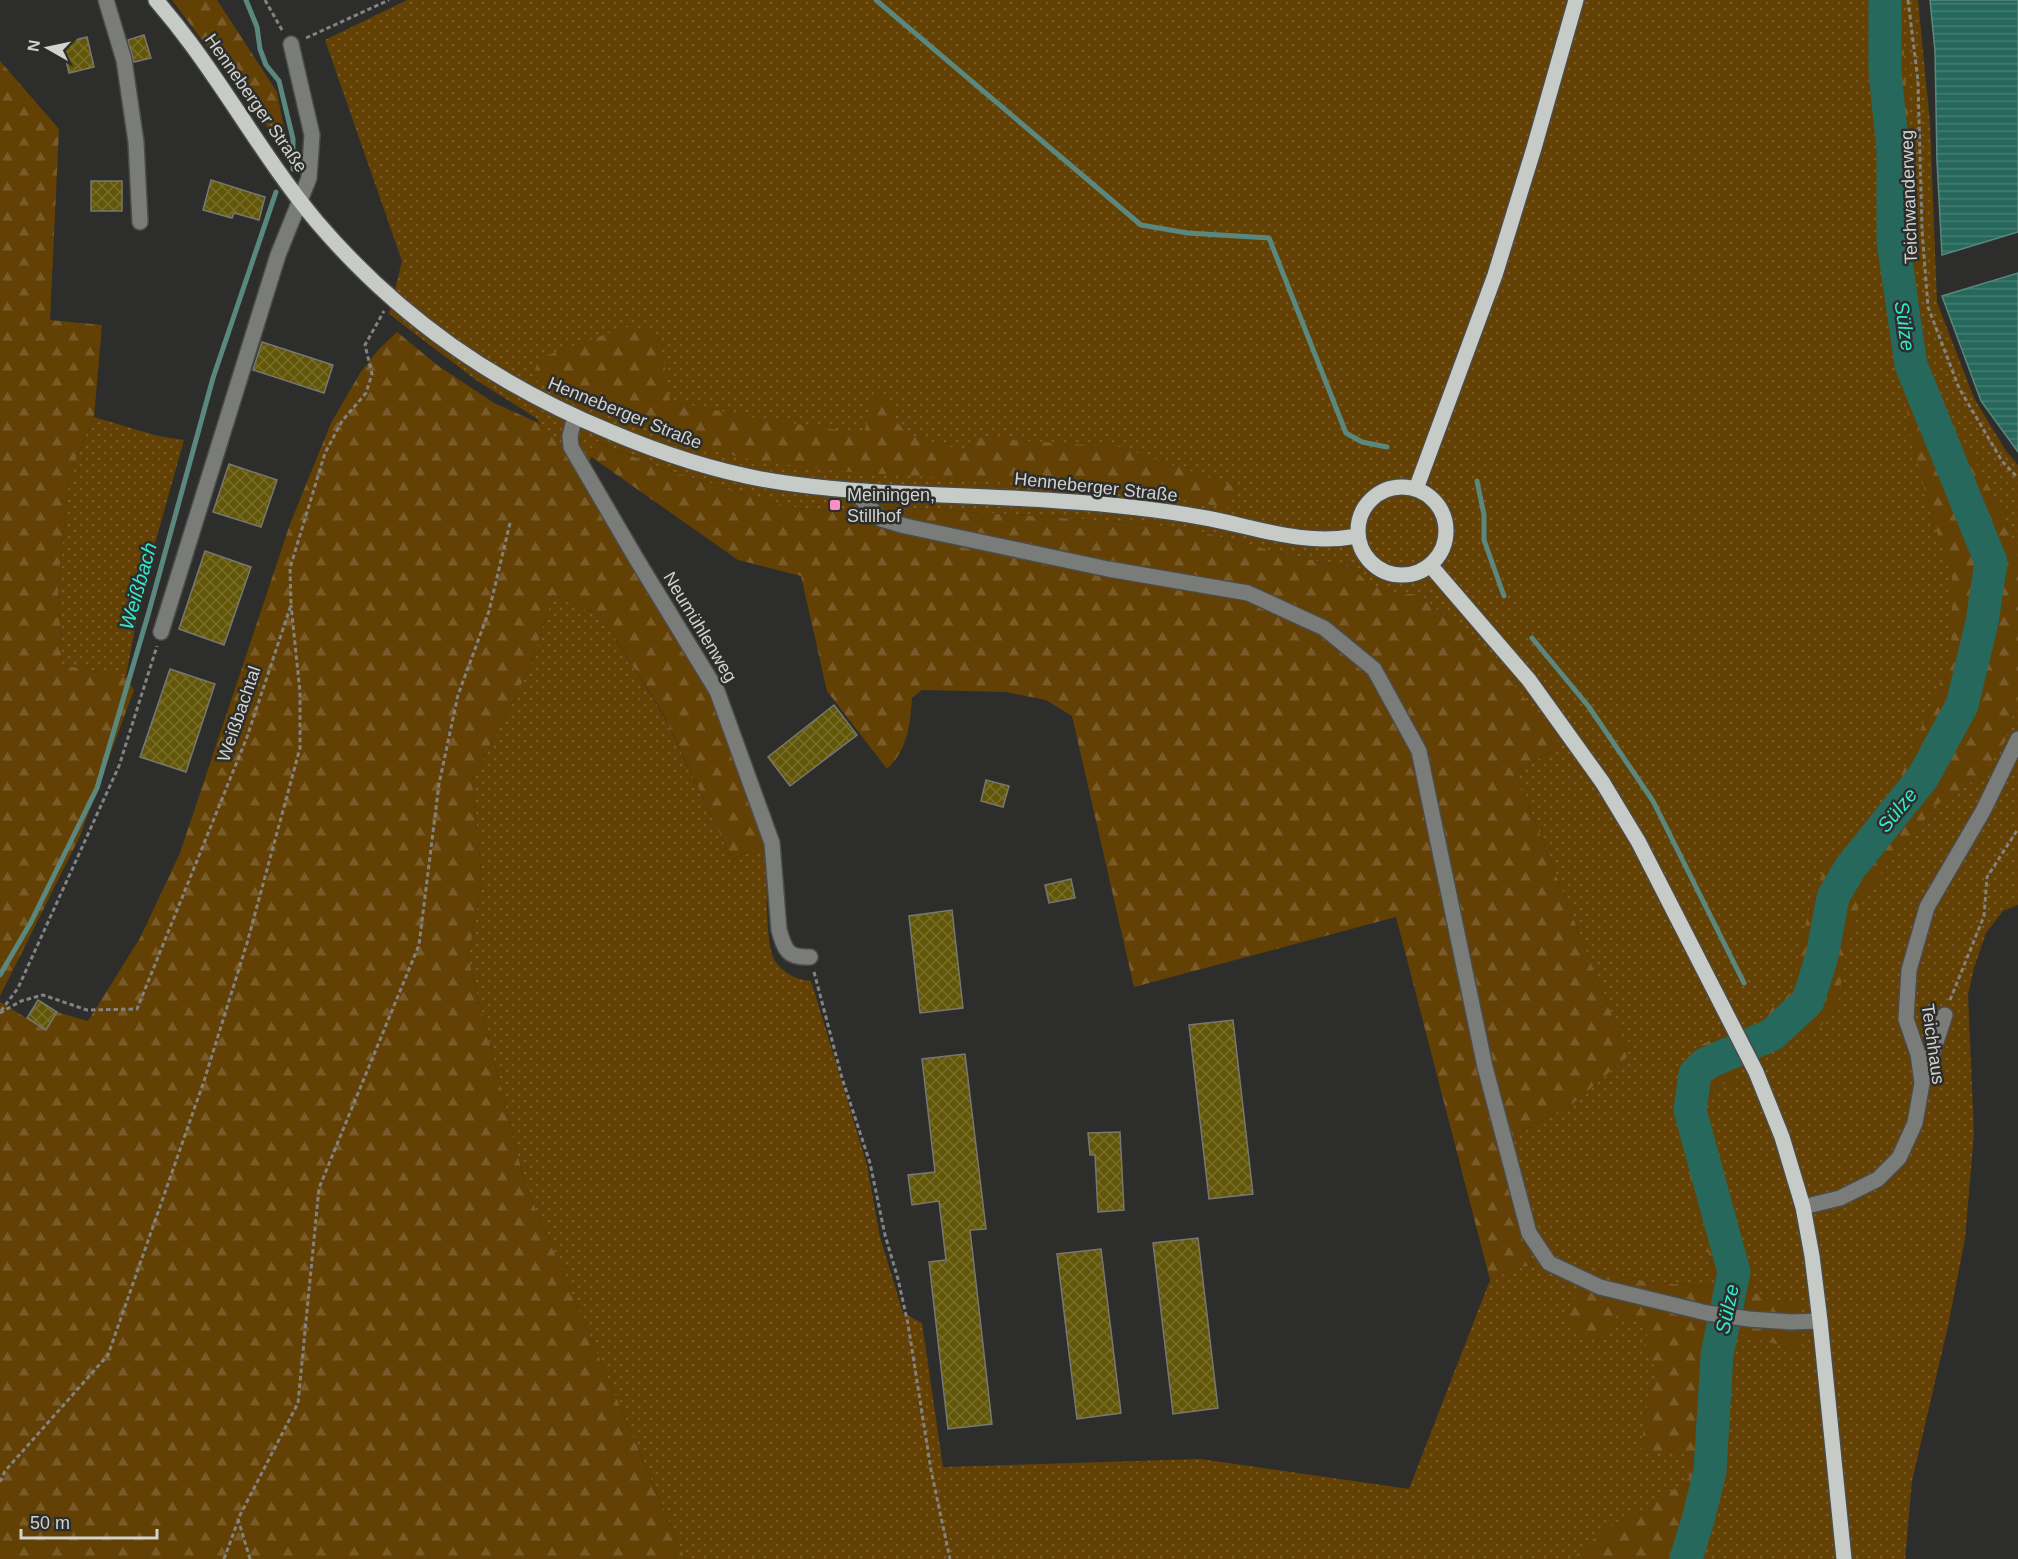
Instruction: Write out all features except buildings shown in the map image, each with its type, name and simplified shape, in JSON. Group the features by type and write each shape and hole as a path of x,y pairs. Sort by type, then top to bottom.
{"main road":[{"name":"Henneberger Straße","path":"156,0 190,42 299,200 346,254 391,298 430,331 483,368 541,401 642,445 732,474 794,484 853,489 1126,506 1208,519 1278,536 1327,540 1358,537"},
{"path":"1416,489 1495,275 1576,0"},
{"path":"1402,487 1416,489 1425,493 1436,503 1444,517 1446,532 1443,546 1430,565 1409,575 1389,573 1377,568 1366,557 1358,537 1359,520 1362,511 1376,495 1388,489 1402,487"},
{"path":"1430,565 1529,680 1603,783 1638,841 1756,1072 1782,1137 1803,1207 1812,1256 1844,1559"}],"street":[{"path":"106,0 124,60 136,142 140,222"},
{"path":"161,632 278,255 309,177 312,135 291,44"},
{"name":"Neumühlenweg","path":"575,416 570,436 571,447 717,690 772,843 779,930 783,943 788,953 799,957 810,957"},
{"path":"853,489 881,519 905,526 1108,569 1248,592 1324,628 1374,669 1419,751 1485,1067 1529,1233 1549,1263 1600,1287 1707,1313 1749,1319 1820,1321"},
{"name":"Teichhaus","path":"1803,1207 1840,1198 1878,1179 1899,1158 1915,1123 1922,1083 1917,1054 1906,1018 1909,970 1927,907 1983,811 2018,739"},
{"path":"1922,1083 1945,1015"}],"path":[{"path":"265,0 291,44 389,0"},
{"name":"Teichwanderweg","path":"1908,0 1918,81 1922,230 1928,307 1959,388 2002,461 2018,478"},
{"name":"Weißbachtal","path":"0,1012 21,1001 43,995 87,1010 137,1009 247,737 291,605 290,568 325,453 342,421 366,393 372,375 365,345 391,298"},
{"path":"224,1559 238,1519 298,1402 319,1188 419,945 440,784 458,694 489,611 510,523"},
{"path":"0,1482 5,1471 108,1355 204,1081 248,943 300,748 300,692 291,605"},
{"path":"0,1012 18,988 119,766 161,632"},
{"path":"1945,1015 1984,916 1987,877 2018,829"},
{"path":"810,957 842,1078 870,1163 885,1235 898,1279 908,1324 931,1470 950,1559"},
{"path":"238,1519 250,1559"}],"green space":[{"path":"172,0 217,0 277,92 286,139 276,139"},
{"path":"407,0 1918,0 1930,123 1937,302 1974,398 2006,451 2018,465 2018,905 2003,911 1986,933 1968,995 1974,1134 1965,1239 1948,1326 1912,1481 1905,1559 685,1559 525,1184 468,957 482,881 472,781 530,667 553,595 601,616 664,716 732,859 767,844 767,905 771,953 778,965 786,972 811,981 867,1165 880,1237 903,1313 922,1323 943,1467 1200,1459 1409,1489 1490,1280 1512,1269 1533,1265 1519,1228 1497,1146 1575,1102 1628,1056 1515,772 1561,746 1465,634 1419,594 1395,594 1370,585 1353,568 1292,556 1202,532 1148,524 882,506 840,512 788,507 667,470 595,441 585,479 536,418 476,380 389,314 402,261 325,40","holes":["1695,1049 1738,1084 1717,1084 1706,1100 1704,1129 1724,1203 1739,1240 1747,1274 1757,1294 1774,1302 1581,1290 1595,1269 1647,1282 1716,1287 1710,1258"]},
{"path":"1893,9 1902,24 1917,246 1914,267 1886,276 1875,16"},
{"path":"0,61 59,129 50,320 102,325 94,417 70,471 58,586 62,665 126,677 134,690 80,836 0,996"},
{"path":"1911,299 1918,364 1985,479 2008,525 2018,562 2018,698 2006,740 1983,775 1935,806 1870,886 1859,905 1844,961 1838,1004 1822,1025 1799,1037 1779,1037 1764,1024 1772,1007 1794,990 1800,947 1812,897 1829,859 1858,846 1879,817 1900,778 1947,667 1952,634 1952,577 1930,511 1911,435 1889,307"},
{"path":"626,327 654,332 664,363 670,401 750,417 864,434 875,389 888,401 903,429 918,438 936,444 962,449 980,438 1120,447 1240,488 1227,508 1136,491 838,471 758,461 697,447 642,427 535,380 539,358"},
{"path":"397,332 437,365 494,403 543,425 585,479 711,695 767,844 732,859 664,715 601,616 553,595 530,667 472,781 482,881 468,957 525,1184 685,1559 0,1559 0,1002 46,1030 57,1012 88,1021 140,938 180,853 290,524 331,423 360,373 379,349"},
{"path":"94,417 158,436 184,440 142,590 126,677 62,665 58,586 70,471"},
{"path":"594,441 667,470 788,507 840,512 882,506 1148,524 1202,532 1292,556 1353,568 1370,585 1395,594 1419,594 1465,634 1520,692 1561,746 1515,772 1628,1056 1575,1102 1497,1146 1519,1228 1533,1265 1512,1269 1490,1280 1396,917 1134,987 1072,716 1046,700 1006,692 922,690 912,698 909,727 904,745 887,769 827,691 801,576 738,560 590,456"},
{"path":"1716,1037 1739,1084 1717,1084 1706,1100 1704,1129 1724,1203 1739,1240 1747,1274 1757,1294 1774,1302 1799,1301 1803,1351 1711,1327 1705,1473 1726,1482 1702,1527 1698,1559 1572,1559 1607,1527 1651,1506 1689,1478 1685,1449 1640,1454 1649,1393 1659,1375 1644,1347 1649,1328 1618,1313 1605,1338 1581,1335 1566,1323 1569,1307 1595,1269 1647,1282 1716,1287 1710,1258 1693,1203 1683,1114 1684,1080 1695,1048"}],"shaded area":[{"path":"1930,0 2018,0 2018,232 1942,255 1935,51"},
{"path":"2018,273 2018,452 1981,401 1942,296"}],"waterway":[{"name":"Weißbach","path":"246,0 257,27 260,49 266,65 279,81 293,139 293,169"},
{"path":"876,0 1141,225 1188,233 1269,238 1346,433 1362,442 1387,447"},
{"name":"Sülze","path":"1686,1559 1710,1471 1717,1355 1734,1272 1690,1110 1695,1074 1705,1064 1773,1034 1808,1001 1822,956 1833,897 1850,868 1923,777 1962,705 1982,622 1991,562 1911,365 1893,241 1893,150 1885,73 1885,0"},
{"name":"Weißbach","path":"0,975 31,922 97,788 148,615 213,378 276,192"},
{"path":"1477,481 1484,515 1484,540 1504,596"},
{"path":"1532,638 1589,707 1653,801 1744,983"}],"place":[{"name":"Meiningen, Stillhof","path":"835,505"}]}
